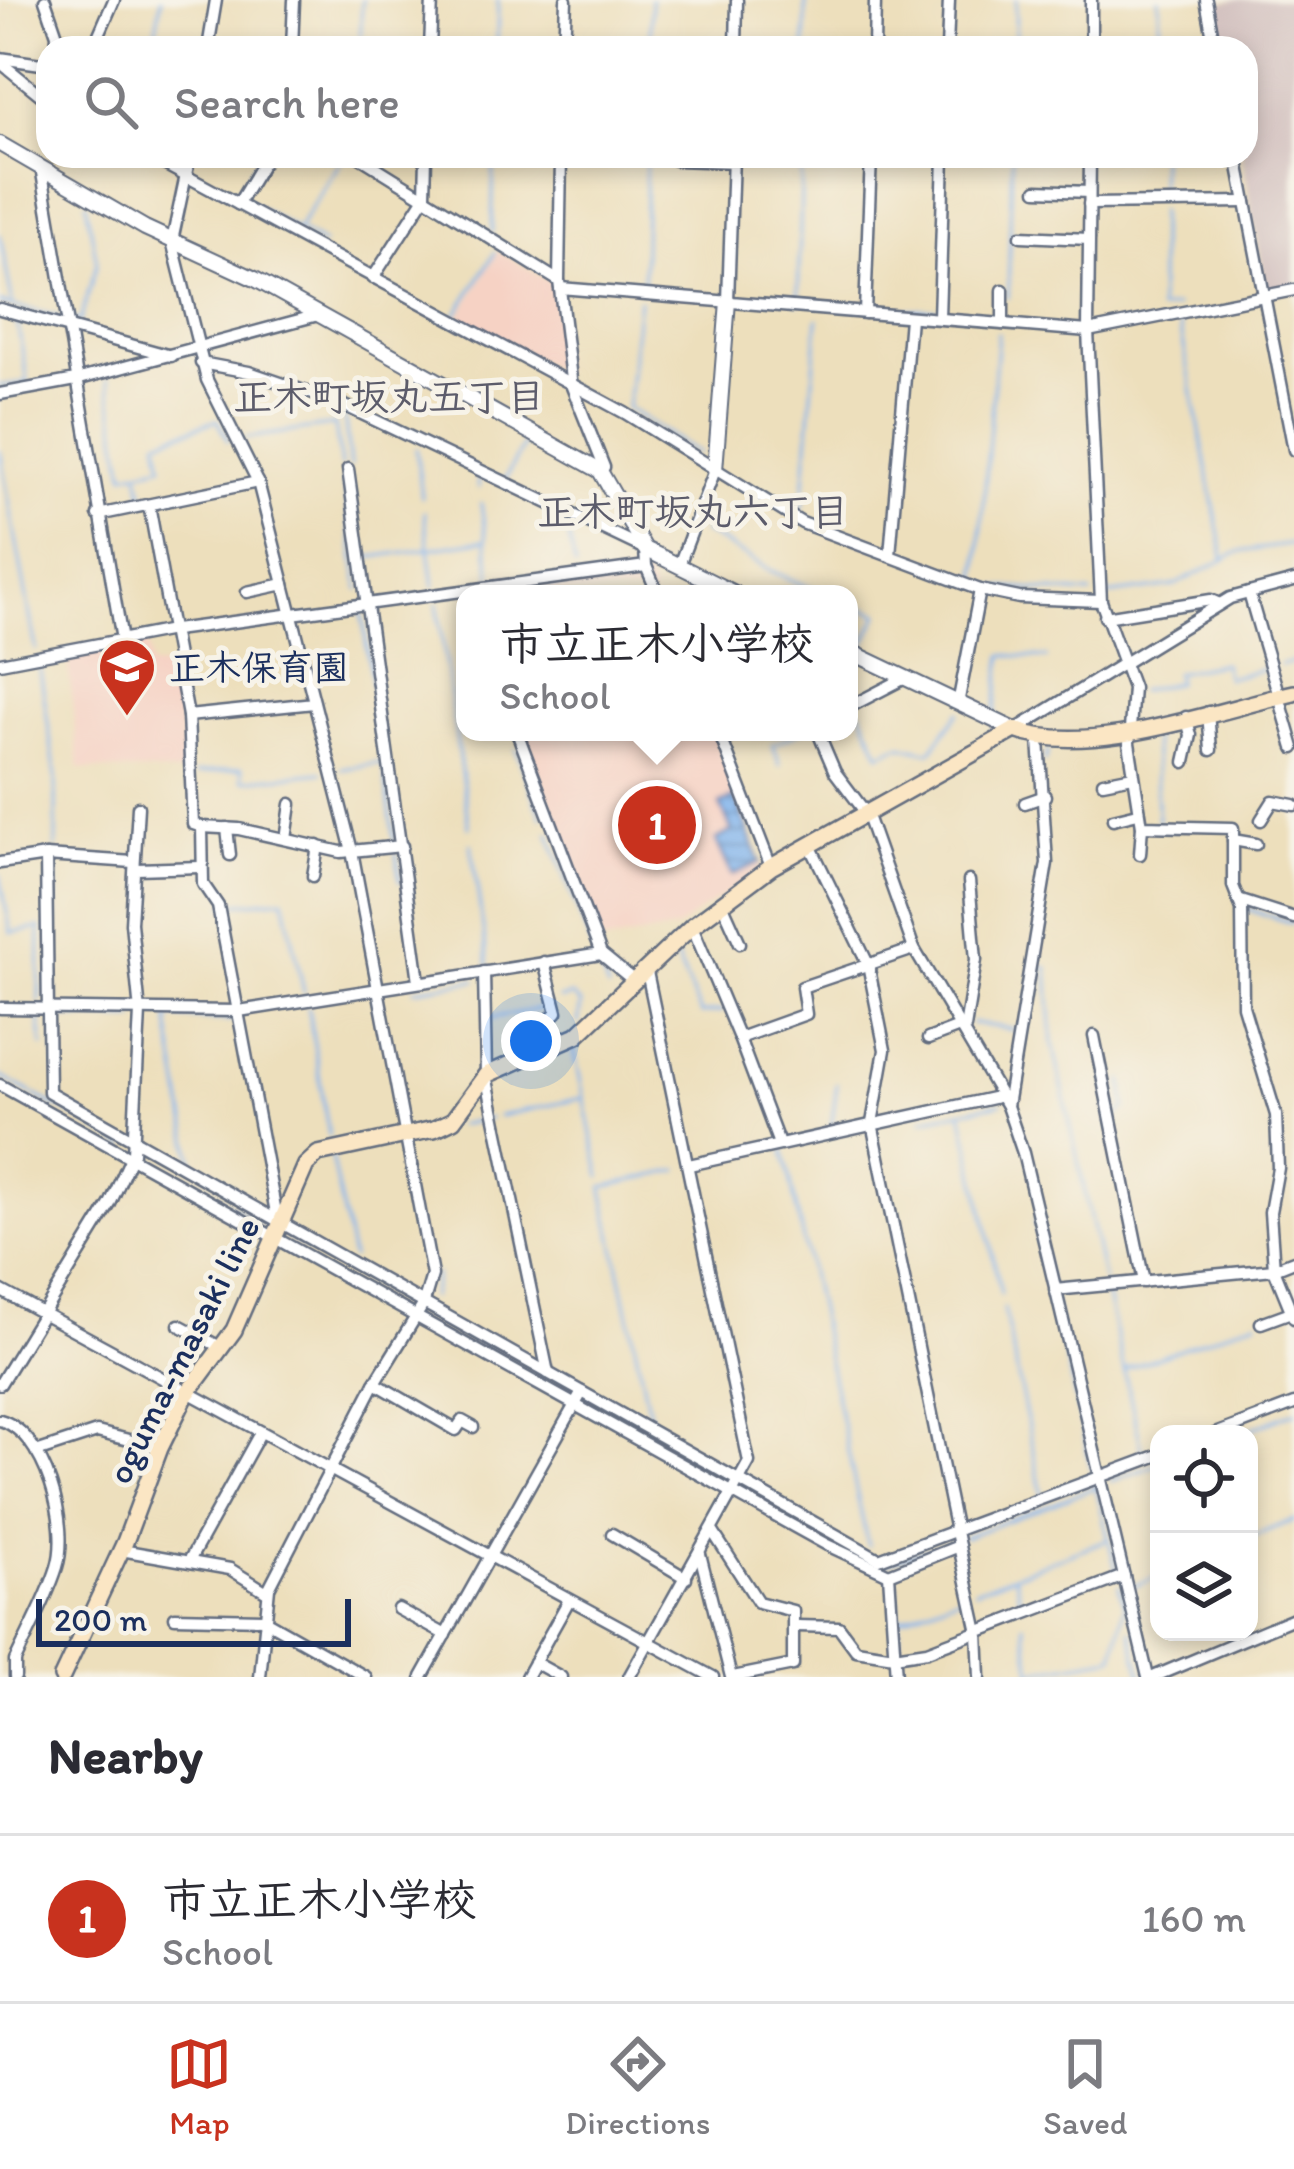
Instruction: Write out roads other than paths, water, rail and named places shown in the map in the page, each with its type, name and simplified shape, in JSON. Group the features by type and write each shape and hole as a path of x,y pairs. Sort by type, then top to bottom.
{"main road":[{"path":"1015,730 1040,739 1084,740 1288,694"},
{"name":"oguma-masaki line","path":"62,1677 121,1550 160,1448 186,1395 222,1348 306,1165 318,1154 453,1120 486,1075 577,1035 692,926 771,867 1015,730"}],"street":[{"path":"45,0 57,36"},
{"path":"98,36 113,0"},
{"path":"210,36 216,0"},
{"path":"292,36 294,0"},
{"path":"430,36 432,0"},
{"path":"564,36 566,0"},
{"path":"736,36 737,0"},
{"path":"874,36 875,0"},
{"path":"948,36 949,0"},
{"path":"1091,0 1091,36"},
{"path":"1206,0 1213,36"},
{"path":"0,60 36,64"},
{"path":"0,60 36,91"},
{"path":"0,144 36,164"},
{"path":"41,168 122,640"},
{"path":"43,168 600,471 655,585"},
{"path":"168,168 626,413 802,523 980,590 1019,598 1101,601"},
{"path":"188,168 172,241 201,363 258,482 352,851 432,1275 419,1310 328,1469 267,1592 260,1677"},
{"path":"238,203 260,168"},
{"path":"378,168 560,285 1088,331 1294,290"},
{"path":"373,278 425,197 426,168"},
{"path":"561,168 560,285 572,387 604,467 600,471"},
{"path":"680,566 715,470 733,168"},
{"path":"865,313 871,168"},
{"path":"939,318 944,168"},
{"path":"1090,168 1088,331 1101,601 1132,688 1133,776 1142,826 1139,854"},
{"path":"1239,168 1294,450"},
{"path":"1037,190 1089,198 1246,202"},
{"path":"1021,236 1089,239"},
{"path":"1003,325 1004,290"},
{"path":"0,309 171,356"},
{"path":"0,394 76,380 318,315"},
{"path":"890,555 910,318"},
{"path":"201,363 249,373 339,403 645,557 680,566 718,585"},
{"path":"348,469 419,981"},
{"path":"98,515 258,482"},
{"path":"149,505 188,716 193,824 352,851 402,846"},
{"path":"520,585 645,557"},
{"path":"858,654 1015,730 1220,604 1294,581"},
{"path":"247,592 284,584"},
{"path":"958,704 980,590"},
{"path":"1249,593 1288,694 1294,748"},
{"path":"0,663 216,621 456,594"},
{"path":"1105,617 1211,600 1220,604"},
{"path":"858,702 905,678"},
{"path":"188,716 314,703"},
{"path":"1208,712 1211,750"},
{"path":"1185,762 1191,735 1186,717"},
{"path":"1005,1101 1047,863 1040,739"},
{"path":"521,741 601,954 633,980"},
{"path":"722,741 771,867"},
{"path":"822,741 835,772 866,813 914,950 1005,1101 1150,1677 1294,1618"},
{"path":"1103,782 1133,776"},
{"path":"1025,803 1045,796"},
{"path":"1261,820 1273,801 1294,805"},
{"path":"286,839 291,804"},
{"path":"0,1384 110,1204 130,1160 140,1012 131,923 138,807"},
{"path":"1187,811 1187,828"},
{"path":"1112,819 1138,813"},
{"path":"1142,826 1233,828 1243,1006 1276,1114 1278,1168 1270,1212 1274,1269 1293,1315 1262,1323"},
{"path":"202,827 203,884 218,906 278,1230"},
{"path":"227,828 230,855"},
{"path":"1233,840 1256,844"},
{"path":"810,845 868,964 885,1050 872,1123 978,1632 980,1677"},
{"path":"313,876 318,847"},
{"path":"0,863 46,856 135,866 200,867"},
{"path":"46,856 49,1092 574,1406 889,1574 959,1546"},
{"path":"963,1029 976,961 970,880"},
{"path":"1238,900 1293,914"},
{"path":"722,903 740,943"},
{"path":"692,926 778,1144"},
{"path":"739,1038 806,1013 802,987 914,950"},
{"path":"0,1008 238,1011 601,954"},
{"path":"540,1028 557,1012 544,962"},
{"path":"629,1677 749,1462 646,967"},
{"path":"484,972 486,1075 548,1373"},
{"path":"928,1039 963,1029"},
{"path":"1094,1036 1144,1282"},
{"path":"0,1085 130,1160 278,1230"},
{"path":"688,1165 872,1123 1005,1101"},
{"path":"1276,1114 1292,1111"},
{"path":"1278,1168 1294,1166"},
{"path":"1055,1290 1274,1269 1294,1261"},
{"path":"0,1290 713,1677"},
{"path":"419,1310 582,1391 879,1558 1150,1458"},
{"path":"178,1325 222,1348"},
{"path":"375,1383 456,1430 462,1421 473,1427"},
{"path":"422,1677 582,1391"},
{"path":"1239,1425 1294,1404"},
{"path":"0,1420 12,1424 36,1452 55,1498 59,1563 15,1661 15,1677"},
{"path":"36,1452 97,1432 160,1448"},
{"path":"189,1561 260,1433"},
{"path":"700,1554 732,1677 793,1665 793,1611 758,1602 713,1532"},
{"path":"613,1534 686,1578"},
{"path":"121,1550 230,1569 267,1592"},
{"path":"889,1574 896,1677"},
{"path":"796,1625 839,1627 856,1650 894,1656 978,1632 1124,1576"},
{"path":"526,1677 568,1602"},
{"path":"398,1609 446,1635"},
{"path":"175,1617 263,1619 366,1677"},
{"path":"535,1662 561,1677"}],"water":[{"path":"735,797 760,862 732,875 716,840 732,831 720,804"}],"waterway":[{"path":"155,36 161,0"},
{"path":"360,36 362,0"},
{"path":"497,36 498,0"},
{"path":"650,36 651,0"},
{"path":"805,36 806,0"},
{"path":"1015,36 1016,0"},
{"path":"1159,0 1160,36"},
{"path":"198,176 236,195 253,168"},
{"path":"299,227 337,168"},
{"path":"492,232 494,168"},
{"path":"643,290 646,168"},
{"path":"798,304 802,168"},
{"path":"938,168 938,174"},
{"path":"1008,298 1012,168"},
{"path":"1159,197 1160,168"},
{"path":"247,202 323,244"},
{"path":"73,320 80,321 97,263 86,203"},
{"path":"1159,210 1159,310 1176,307"},
{"path":"0,235 13,306"},
{"path":"454,318 495,253"},
{"path":"627,409 639,300"},
{"path":"0,303 59,317"},
{"path":"899,310 935,309"},
{"path":"796,515 803,506 818,319"},
{"path":"1179,320 1224,558"},
{"path":"0,386 28,382 17,322"},
{"path":"977,582 998,333"},
{"path":"108,379 125,474 163,465 158,440 218,420 228,441"},
{"path":"630,410 698,453"},
{"path":"344,414 350,466"},
{"path":"247,438 335,425 341,466"},
{"path":"505,479 526,440"},
{"path":"416,449 422,497"},
{"path":"0,451 36,649"},
{"path":"139,472 144,499"},
{"path":"343,478 359,589"},
{"path":"478,479 479,488"},
{"path":"481,504 486,538"},
{"path":"424,512 434,586"},
{"path":"802,517 884,548"},
{"path":"566,522 575,567"},
{"path":"702,531 803,585"},
{"path":"366,558 486,540 492,578"},
{"path":"1107,595 1173,586 1239,552 1294,544"},
{"path":"902,554 992,587 1091,594"},
{"path":"559,585 577,582"},
{"path":"437,603 456,736"},
{"path":"858,606 879,614 863,647"},
{"path":"362,613 394,840"},
{"path":"995,713 1003,655 1047,658"},
{"path":"1281,665 1294,662"},
{"path":"39,663 56,777 56,847"},
{"path":"1139,691 1177,682 1175,673 1223,663 1227,678 1264,669"},
{"path":"861,711 880,754 900,745 930,752 959,712"},
{"path":"1153,737 1158,821"},
{"path":"457,741 469,827"},
{"path":"780,765 773,745 781,741"},
{"path":"516,749 542,817"},
{"path":"1045,761 1048,751"},
{"path":"341,769 381,763"},
{"path":"196,774 242,768 243,780 322,772"},
{"path":"549,833 592,948"},
{"path":"471,844 488,964"},
{"path":"396,854 400,882"},
{"path":"54,1001 56,864"},
{"path":"0,875 11,933 40,928 39,1001"},
{"path":"224,905 284,898 304,992"},
{"path":"1247,909 1292,923"},
{"path":"674,952 701,1014 722,1011"},
{"path":"598,964 608,989"},
{"path":"1035,966 1048,968 1053,1044 1104,1282"},
{"path":"488,979 490,1018 551,1007"},
{"path":"415,989 476,980"},
{"path":"560,999 572,996 581,1004 578,1023"},
{"path":"308,1008 329,1135"},
{"path":"58,1088 55,1016 135,1019"},
{"path":"194,1168 168,1017 234,1020"},
{"path":"39,1018 43,1046"},
{"path":"972,1023 1016,1030"},
{"path":"573,1045 601,1177"},
{"path":"0,1076 56,1107"},
{"path":"1116,1117 1126,1108 1123,1080"},
{"path":"831,1128 837,1084"},
{"path":"499,1116 583,1098"},
{"path":"962,1111 1001,1103"},
{"path":"59,1106 126,1147"},
{"path":"923,1119 962,1111 1001,1294"},
{"path":"458,1125 489,1118"},
{"path":"784,1150 868,1546"},
{"path":"142,1156 269,1227"},
{"path":"331,1156 352,1258"},
{"path":"603,1187 679,1170"},
{"path":"603,1190 651,1422"},
{"path":"1034,1220 1093,1474"},
{"path":"285,1236 415,1308"},
{"path":"431,1298 436,1274"},
{"path":"1106,1292 1143,1454"},
{"path":"1004,1309 1042,1494"},
{"path":"424,1313 570,1395"},
{"path":"1124,1370 1257,1320"},
{"path":"585,1403 730,1484"},
{"path":"1258,1426 1294,1412"},
{"path":"1111,1481 1150,1467"},
{"path":"1095,1483 1117,1573"},
{"path":"964,1537 1096,1487"},
{"path":"747,1493 845,1548"},
{"path":"1258,1534 1294,1520"},
{"path":"975,1590 1106,1540"},
{"path":"881,1565 951,1541"},
{"path":"1015,1576 1021,1606"},
{"path":"895,1578 900,1648"},
{"path":"1132,1587 1150,1580"},
{"path":"1032,1671 1114,1657 1125,1606 1119,1586"},
{"path":"899,1619 964,1594"},
{"path":"1024,1624 1033,1677"},
{"path":"1131,1631 1142,1677"},
{"path":"901,1661 902,1677"}],"place":[{"name":"正木保育園","path":"127,718"},
{"name":"市立正木小学校","path":"657,825"}],"district":[{"name":"正木町坂丸五丁目","path":"389,396"},
{"name":"正木町坂丸六丁目","path":"693,511"}]}
